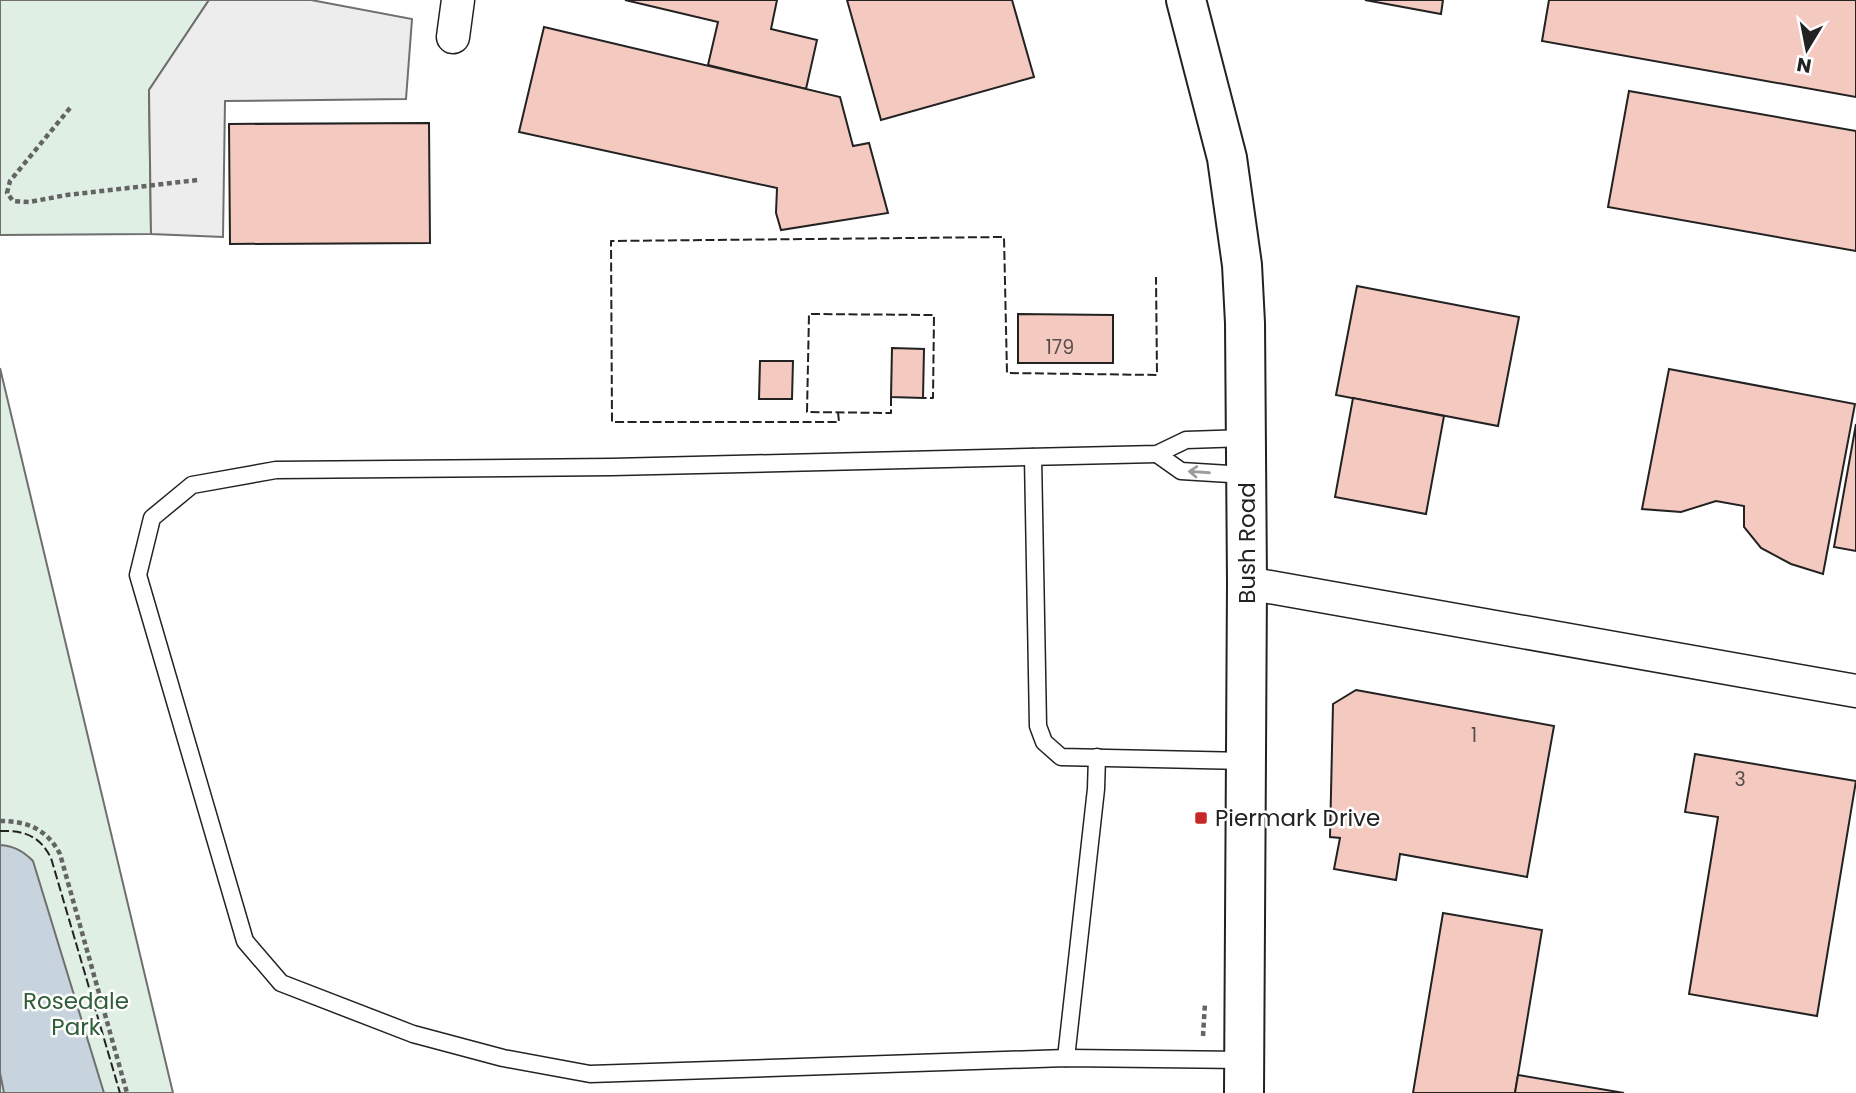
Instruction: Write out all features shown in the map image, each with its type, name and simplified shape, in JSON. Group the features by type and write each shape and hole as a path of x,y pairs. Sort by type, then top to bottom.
{"main road":[{"name":"Bush Road","path":"1186,0 1215,107 1236,209 1245,323 1247,583 1244,1077"}],"street":[{"path":"453,37 458,0"},
{"path":"1247,583 1856,691"}],"lane":[{"path":"1244,1077 1066,1058 590,1074 503,1058 413,1034 281,983 246,941 138,575 152,519 192,485 276,470 612,467 1157,454 1186,440 1246,457"},
{"path":"1157,454 1181,471 1246,457"},
{"path":"1033,457 1038,726 1044,742 1061,757 1246,761"},
{"path":"1066,1058 1096,789 1097,757"}],"path":[{"path":"70,108 10,181 7,193 13,201 29,202 66,195 198,180"},
{"path":"0,821 28,824 43,831 54,842 60,855 127,1093"}],"green space":[{"path":"0,0 209,0 149,90 151,234 0,235"},
{"name":"Rosedale Park","path":"0,368 173,1093 0,1093"}],"shaded area":[{"path":"209,0 311,0 412,19 406,99 225,101 223,237 151,234 149,90"},
{"path":"0,845 18,850 33,861 104,1093 4,1093 0,1073"}],"building":[{"path":"625,0 777,0 771,29 817,40 806,89 708,65 718,22"},
{"path":"847,0 1012,0 1034,77 881,120"},
{"path":"1365,0 1443,0 1441,14"},
{"path":"1549,0 1856,0 1856,97 1542,41"},
{"path":"544,27 840,97 853,146 869,143 888,213 781,230 776,213 777,188 519,132"},
{"path":"1629,91 1856,131 1856,251 1608,207"},
{"path":"429,123 430,243 230,244 229,124"},
{"path":"1357,286 1519,317 1498,426 1336,395"},
{"path":"1018,314 1113,315 1113,363 1018,363"},
{"path":"892,348 924,349 923,398 891,397"},
{"path":"760,361 793,361 792,399 759,399"},
{"path":"1669,369 1855,404 1823,574 1791,564 1761,548 1744,527 1744,506 1716,501 1681,512 1642,509"},
{"path":"1353,398 1444,416 1426,514 1335,497"},
{"path":"1856,424 1856,551 1834,547"},
{"path":"1356,690 1554,726 1527,877 1400,854 1396,880 1334,869 1340,838 1330,837 1333,704"},
{"path":"1695,754 1856,781 1817,1016 1689,994 1718,817 1685,812"},
{"path":"1443,913 1542,930 1515,1093 1413,1093"},
{"path":"1518,1075 1624,1093 1515,1093"}],"fence":[{"path":"838,412 839,422 612,422 611,241 1004,237 1007,373 1157,375 1156,277"},
{"path":"891,397 891,413 807,412 809,314 934,315 933,398 923,398"},
{"path":"0,831 30,836 42,844 51,858 120,1093"}],"place":[{"name":"Piermark Drive","path":"1201,818"}]}
